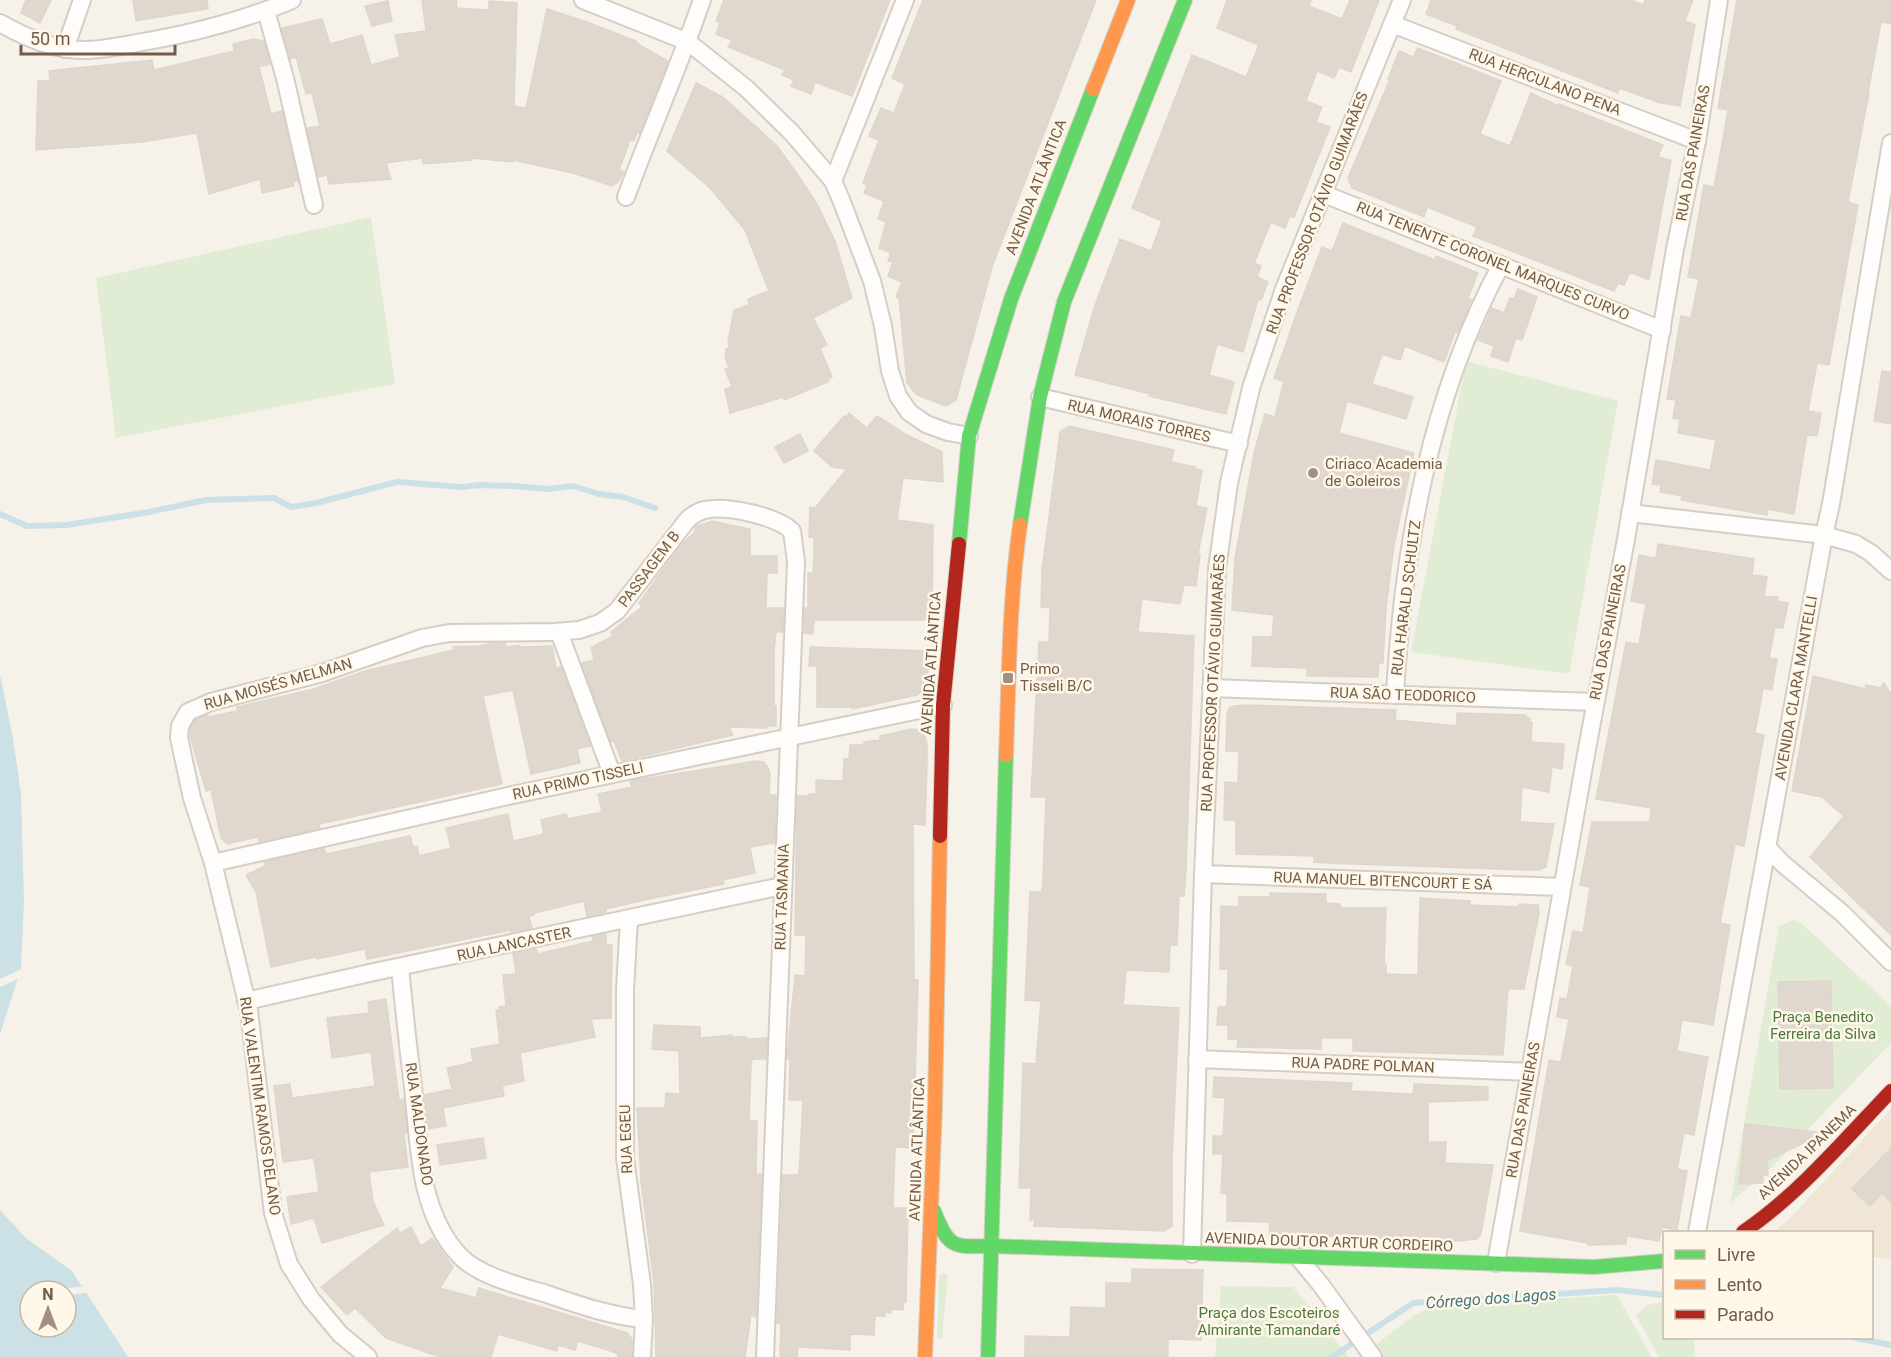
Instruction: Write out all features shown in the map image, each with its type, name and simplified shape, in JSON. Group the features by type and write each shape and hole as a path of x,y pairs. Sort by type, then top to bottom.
{"main road":[{"name":"AVENIDA ATLÂNTICA","path":"925,1357 936,1108 943,705 969,436 1011,299 1029,249 1128,0"},
{"path":"988,1357 1010,630 1016,553 1040,397 1064,302 1185,0"},
{"name":"AVENIDA IPANEMA","path":"1746,1231 1780,1203 1851,1134 1891,1091"},
{"name":"AVENIDA DOUTOR ARTUR CORDEIRO","path":"932,1205 946,1240 952,1245 1594,1267 1663,1261"}],"street":[{"path":"65,49 82,0"},
{"path":"0,23 20,34 65,49 81,51 108,49 181,36 266,11 292,0"},
{"path":"583,0 688,42 746,88 792,133 833,181 872,281 890,371 898,396 909,412 926,424 969,436"},
{"path":"626,197 688,42 702,0"},
{"path":"833,181 905,0"},
{"name":"RUA PROFESSOR OTÁVIO GUIMARÃES","path":"1192,1254 1211,688 1217,569 1229,483 1251,388 1281,300 1402,0"},
{"name":"RUA DAS PAINEIRAS","path":"1496,1263 1697,141 1719,0"},
{"path":"266,11 285,78 314,205"},
{"name":"RUA HERCULANO PENA","path":"1392,24 1697,141"},
{"name":"AVENIDA CLARA MANTELLI","path":"1698,1231 1831,504 1888,181 1891,143"},
{"name":"RUA TENENTE CORONEL MARQUES CURVO","path":"1324,194 1662,330"},
{"name":"RUA HARALD SCHULTZ","path":"1395,695 1407,559 1435,430 1453,376 1486,292 1501,265"},
{"name":"RUA MORAIS TORRES","path":"1040,397 1239,444"},
{"name":"RUA TASMANIA","path":"703,510 723,509 775,519 792,531 796,562 765,1357"},
{"name":"PASSAGEM B","path":"559,632 579,630 600,623 617,611 682,525 695,513 703,510"},
{"path":"1630,513 1824,535 1856,544 1871,553 1891,571"},
{"path":"559,632 612,774"},
{"name":"RUA MOISÉS MELMAN","path":"213,863 192,798 179,738 180,726 188,712 211,702 273,684 322,674 422,638 449,633 559,632"},
{"name":"RUA SÃO TEODORICO","path":"1211,688 1595,702"},
{"name":"RUA PRIMO TISSELI","path":"213,863 612,774 943,705"},
{"path":"1767,847 1783,864 1842,913 1891,962"},
{"name":"RUA VALENTIM RAMOS DELANO","path":"213,863 246,1001 273,1213 290,1264 311,1299 340,1334 368,1357"},
{"name":"RUA MANUEL BITENCOURT E SÁ","path":"1203,874 1562,887"},
{"name":"RUA LANCASTER","path":"246,1001 782,886"},
{"name":"RUA EGEU","path":"629,920 626,990 625,1158 642,1284 644,1319 642,1357"},
{"name":"RUA MALDONADO","path":"400,968 422,1171 430,1204 446,1237 460,1257 480,1271 593,1309 624,1317 644,1319"},
{"name":"RUA PADRE POLMAN","path":"1197,1059 1530,1072"},
{"path":"1298,1257 1335,1303 1373,1357"}],"shaded area":[{"path":"0,675 13,738 21,794 24,903 21,969 0,1034"},
{"path":"1891,1109 1891,1259 1873,1257 1873,1231 1775,1231 1793,1215"},
{"path":"0,1210 27,1239 72,1271 77,1279 18,1279 18,1339 78,1339 78,1280 128,1357 0,1357"}],"green space":[{"path":"371,217 395,384 116,438 96,278"},
{"path":"1466,361 1618,401 1569,674 1411,652"},
{"name":"Praça Benedito Ferreira da Silva","path":"1794,920 1802,924 1891,1006 1891,1043 1771,1168 1730,1203 1779,926"},
{"path":"942,1273 948,1276 942,1338 937,1339 939,1276"},
{"name":"Praça dos Escoteiros Almirante Tamandaré","path":"1221,1286 1293,1287 1349,1357 1215,1357"},
{"path":"1617,1295 1652,1357 1383,1357 1375,1345 1416,1314 1435,1306"},
{"path":"1663,1302 1663,1339 1694,1339 1695,1357 1659,1357 1636,1316 1647,1305"}],"pier":[{"path":"24,968 22,977 0,987 0,979"},
{"path":"85,1286 89,1292 78,1294 78,1287"}],"building":[{"path":"26,0 51,0 40,23 21,13"},
{"path":"133,0 207,0 208,9 136,21"},
{"path":"422,0 456,0 457,8 489,10 489,1 517,3 514,106 526,108 547,9 636,41 668,61 639,133 637,132 634,141 630,140 619,170 624,172 618,182 612,186 573,173 513,160 512,162 472,158 472,160 423,164 422,158 386,163 391,179 329,184 327,175 318,177 307,128 320,126 312,93 306,94 296,57 290,59 282,28 322,19 330,44 362,35 371,65 400,57 395,35 426,31"},
{"path":"724,0 890,0 852,96 815,82 811,94 791,86 794,80 782,75 785,70 728,47 732,40 716,34 720,23 716,21"},
{"path":"923,0 1096,0 993,264 956,400 946,406 917,395 907,383 899,298 896,297 902,282 888,276 893,262 888,261 891,253 879,248 886,222 878,219 884,201 864,193 867,185 863,183 879,140 869,136 881,108 894,113 905,84 892,78"},
{"path":"1227,0 1311,0 1309,6 1342,19 1350,0 1379,0 1351,72 1339,67 1334,78 1317,71 1306,101 1322,107 1316,122 1330,127 1294,217 1290,216 1285,228 1271,222 1254,263 1261,266 1257,277 1268,282 1261,300 1258,299 1243,352 1217,344 1209,375 1234,382 1226,414 1149,396 1150,394 1075,375 1094,308 1120,239 1151,251 1162,221 1132,208 1192,55 1246,77 1259,45 1217,28"},
{"path":"1431,0 1631,0 1643,5 1645,0 1693,0 1685,21 1695,25 1680,106 1661,103 1619,88 1618,93 1456,29 1457,26 1426,14"},
{"path":"1737,0 1891,0 1891,24 1881,22 1848,202 1858,205 1829,365 1817,363 1808,411 1821,413 1817,436 1807,435 1794,514 1768,509 1767,515 1681,500 1682,496 1660,492 1661,485 1652,484 1656,460 1710,470 1716,440 1678,433 1680,419 1673,418 1676,400 1667,399 1681,316 1691,318 1699,279 1688,277 1704,185 1714,187 1724,134 1728,110 1718,108"},
{"path":"388,1 392,21 372,26 365,6"},
{"path":"253,39 264,41 270,64 259,67 271,114 282,111 298,181 293,182 294,186 262,193 260,179 209,194 197,133 142,142 36,150 38,81 50,81 49,71 152,60 154,70 234,51 233,44"},
{"path":"1418,48 1501,81 1480,134 1510,146 1531,93 1558,106 1559,104 1663,145 1658,157 1671,160 1649,280 1630,272 1624,285 1618,283 1614,291 1473,236 1477,227 1427,207 1424,217 1352,188 1348,178 1390,79 1388,79 1399,51 1413,57"},
{"path":"696,83 723,97 777,146 817,204 835,241 852,298 813,318 827,345 820,348 832,377 828,378 829,381 784,400 784,397 730,413 725,389 732,387 725,369 729,368 725,357 726,349 730,347 728,342 734,310 749,305 748,299 769,291 745,230 710,188 667,151"},
{"path":"1343,223 1435,260 1436,256 1478,273 1468,298 1472,300 1458,333 1455,332 1444,362 1405,346 1400,360 1382,354 1372,384 1413,397 1406,419 1347,401 1339,433 1414,453 1394,545 1386,608 1383,663 1379,663 1378,677 1307,676 1307,668 1252,666 1253,637 1272,637 1274,615 1232,610 1235,558 1255,449 1265,414 1275,417 1284,381 1274,378 1322,247 1332,251"},
{"path":"1518,289 1537,297 1522,340 1516,338 1508,362 1491,356 1494,346 1478,340 1492,308 1504,313 1510,298 1514,299"},
{"path":"1882,371 1891,372 1891,424 1874,421"},
{"path":"849,413 867,428 877,416 905,434 942,452 943,482 903,478 897,520 933,525 932,620 814,620 813,634 804,633 805,608 808,608 808,573 813,573 814,557 814,538 809,537 810,507 815,508 847,469 832,467 814,451"},
{"path":"1069,426 1174,450 1171,462 1202,470 1196,506 1207,508 1198,554 1200,555 1196,586 1184,585 1180,604 1142,599 1138,632 1194,636 1186,871 1184,896 1179,896 1177,945 1170,945 1169,972 1126,970 1123,1005 1179,1008 1172,1162 1172,1226 1164,1231 1034,1226 1035,1220 1030,1220 1031,1188 1019,1188 1023,1063 1036,1064 1041,1001 1025,1000 1030,892 1042,892 1043,879 1046,797 1031,797 1039,642 1049,642 1050,608 1041,607 1042,571 1060,432"},
{"path":"800,434 808,451 784,463 775,447"},
{"path":"712,521 750,529 750,556 777,556 777,573 767,573 766,608 784,608 783,632 776,632 774,651 776,726 768,726 768,728 729,727 733,735 622,761 614,741 611,742 582,663 594,660 591,648 613,636 611,632 642,607 639,603 681,545 695,532 695,527"},
{"path":"1658,544 1754,559 1752,575 1767,577 1764,597 1778,597 1777,601 1788,603 1783,628 1775,627 1769,658 1777,659 1772,690 1763,688 1755,733 1764,735 1744,846 1735,844 1720,923 1730,925 1713,1025 1682,1020 1677,1051 1708,1057 1694,1135 1684,1133 1677,1169 1687,1171 1677,1230 1662,1227 1659,1241 1627,1236 1626,1244 1588,1245 1588,1243 1520,1231 1549,1060 1561,1062 1569,1019 1557,1017 1560,998 1567,999 1573,966 1566,964 1573,931 1583,933 1590,887 1580,885 1592,822 1650,822 1651,808 1596,799 1626,642 1639,644 1646,604 1631,601 1639,555 1656,558"},
{"path":"505,643 506,647 552,646 556,668 561,667 590,746 577,749 580,763 531,774 513,690 483,696 502,784 319,824 320,828 259,842 258,837 227,844 221,838 211,790 206,791 190,736 190,729 195,720 207,715 207,717 238,711 237,707 314,689 365,671 454,650 453,647"},
{"path":"810,647 929,651 927,687 917,695 852,709 852,707 817,707 817,666 809,666"},
{"path":"1813,676 1865,689 1866,685 1880,688 1884,683 1891,694 1891,935 1810,857 1844,816 1822,797 1792,791"},
{"path":"1247,705 1396,710 1395,720 1457,726 1457,713 1526,715 1530,718 1529,722 1532,722 1531,742 1564,744 1562,769 1552,767 1549,792 1522,787 1520,822 1554,824 1546,867 1539,870 1526,870 1326,863 1314,862 1314,856 1236,854 1236,820 1224,820 1225,782 1238,783 1239,751 1226,751 1227,714 1229,708"},
{"path":"911,729 923,730 927,744 927,763 925,825 913,824 914,980 918,980 913,1148 895,1147 893,1208 908,1208 906,1302 904,1302 903,1310 891,1309 891,1313 885,1312 885,1316 875,1316 874,1335 850,1334 850,1350 798,1347 797,1357 780,1357 781,1324 777,1323 783,1175 799,1175 803,1100 789,1100 790,1059 787,1059 795,975 805,976 806,935 795,935 797,796 816,794 816,780 843,781 844,759 849,759 850,745 864,745 864,742 880,740 880,736"},
{"path":"756,761 764,762 768,768 770,773 769,795 776,795 775,843 750,847 755,873 723,880 724,884 606,909 606,912 587,916 584,901 534,913 529,916 532,928 511,932 511,930 367,959 365,949 271,967 256,892 246,875 265,866 264,862 324,848 326,854 410,836 413,847 417,846 419,856 451,848 446,828 508,814 513,841 544,834 541,820 566,814 568,819 602,812 598,794 632,787 630,781"},
{"path":"1270,893 1326,894 1326,903 1340,904 1340,908 1386,908 1384,964 1386,964 1386,974 1418,975 1420,898 1470,901 1470,905 1519,907 1519,904 1538,905 1539,913 1524,989 1508,989 1503,1055 1353,1051 1353,1038 1321,1038 1321,1049 1237,1047 1238,1039 1228,1039 1228,1025 1217,1025 1218,1007 1227,1007 1228,969 1220,969 1221,906 1239,907 1239,897 1270,897"},
{"path":"606,934 606,945 612,945 611,1018 591,1019 595,1037 520,1053 524,1081 502,1086 504,1096 443,1108 446,1126 427,1129 424,1095 452,1089 447,1068 473,1062 471,1049 500,1044 496,1010 506,1006 503,975 516,974 513,953 536,949 538,954 593,941 592,937"},
{"path":"1831,981 1833,1088 1780,1089 1778,982"},
{"path":"386,999 399,1100 404,1099 407,1133 404,1133 408,1167 369,1172 373,1201 384,1225 322,1243 314,1218 291,1224 287,1197 319,1192 314,1158 283,1162 274,1086 290,1084 292,1098 375,1086 371,1052 332,1058 327,1018 369,1013 368,1002"},
{"path":"654,1025 700,1027 700,1038 732,1035 732,1037 746,1037 746,1039 767,1038 766,1059 752,1059 751,1066 749,1120 757,1121 756,1174 762,1174 756,1317 751,1315 745,1357 656,1357 654,1282 641,1181 637,1108 665,1108 666,1093 680,1094 679,1051 652,1049"},
{"path":"1214,1077 1352,1083 1351,1091 1413,1094 1414,1084 1488,1087 1488,1100 1428,1102 1428,1142 1446,1142 1445,1163 1493,1165 1481,1234 1477,1239 1457,1241 1269,1234 1270,1222 1227,1221 1227,1194 1221,1193 1223,1154 1213,1154 1213,1136 1223,1136 1225,1098 1213,1097"},
{"path":"1745,1124 1826,1133 1767,1160 1768,1175 1763,1175 1763,1183 1739,1184"},
{"path":"483,1138 486,1158 440,1165 437,1145"},
{"path":"1891,1148 1891,1202 1882,1193 1870,1206 1852,1189"},
{"path":"411,1227 421,1246 432,1238 453,1267 440,1288 476,1298 479,1288 627,1333 632,1339 632,1357 618,1357 618,1354 611,1351 578,1341 575,1350 558,1345 557,1351 498,1334 491,1357 440,1357 386,1338 355,1308 347,1315 321,1287 397,1228 400,1233"},
{"path":"1132,1269 1203,1270 1201,1340 1168,1339 1168,1357 1025,1357 1025,1336 1070,1337 1071,1307 1106,1308 1106,1283 1132,1283"}],"waterway":[{"path":"0,514 27,526 67,525 206,500 274,498 291,507 316,503 397,482 462,487 479,485 548,489 573,486 599,494 623,497 655,508"},
{"name":"Córrego dos Lagos","path":"1332,1357 1413,1303 1617,1290 1663,1295"},
{"name":"Córrego dos Lagos","path":"1861,1339 1891,1345"}],"traffic: fast":[{"path":"1020,525 1040,397 1064,302 1185,0"},
{"path":"959,544 969,436 1011,299 1093,89"},
{"path":"988,1357 1006,755"},
{"path":"934,1211 944,1233 954,1243 969,1246 992,1246"},
{"path":"992,1246 1594,1267 1663,1261"}],"traffic: slow":[{"path":"1093,89 1128,0"},
{"path":"1006,755 1012,611 1020,525"},
{"path":"925,1357 935,1108 940,836"}],"traffic: jam":[{"path":"940,836 943,705 959,544"},
{"path":"1744,1231 1802,1184 1891,1091"}],"place":[{"name":"Ciriaco Academia de Goleiros","path":"1313,473"},
{"name":"Primo Tisseli B/C","path":"1008,678"}]}
